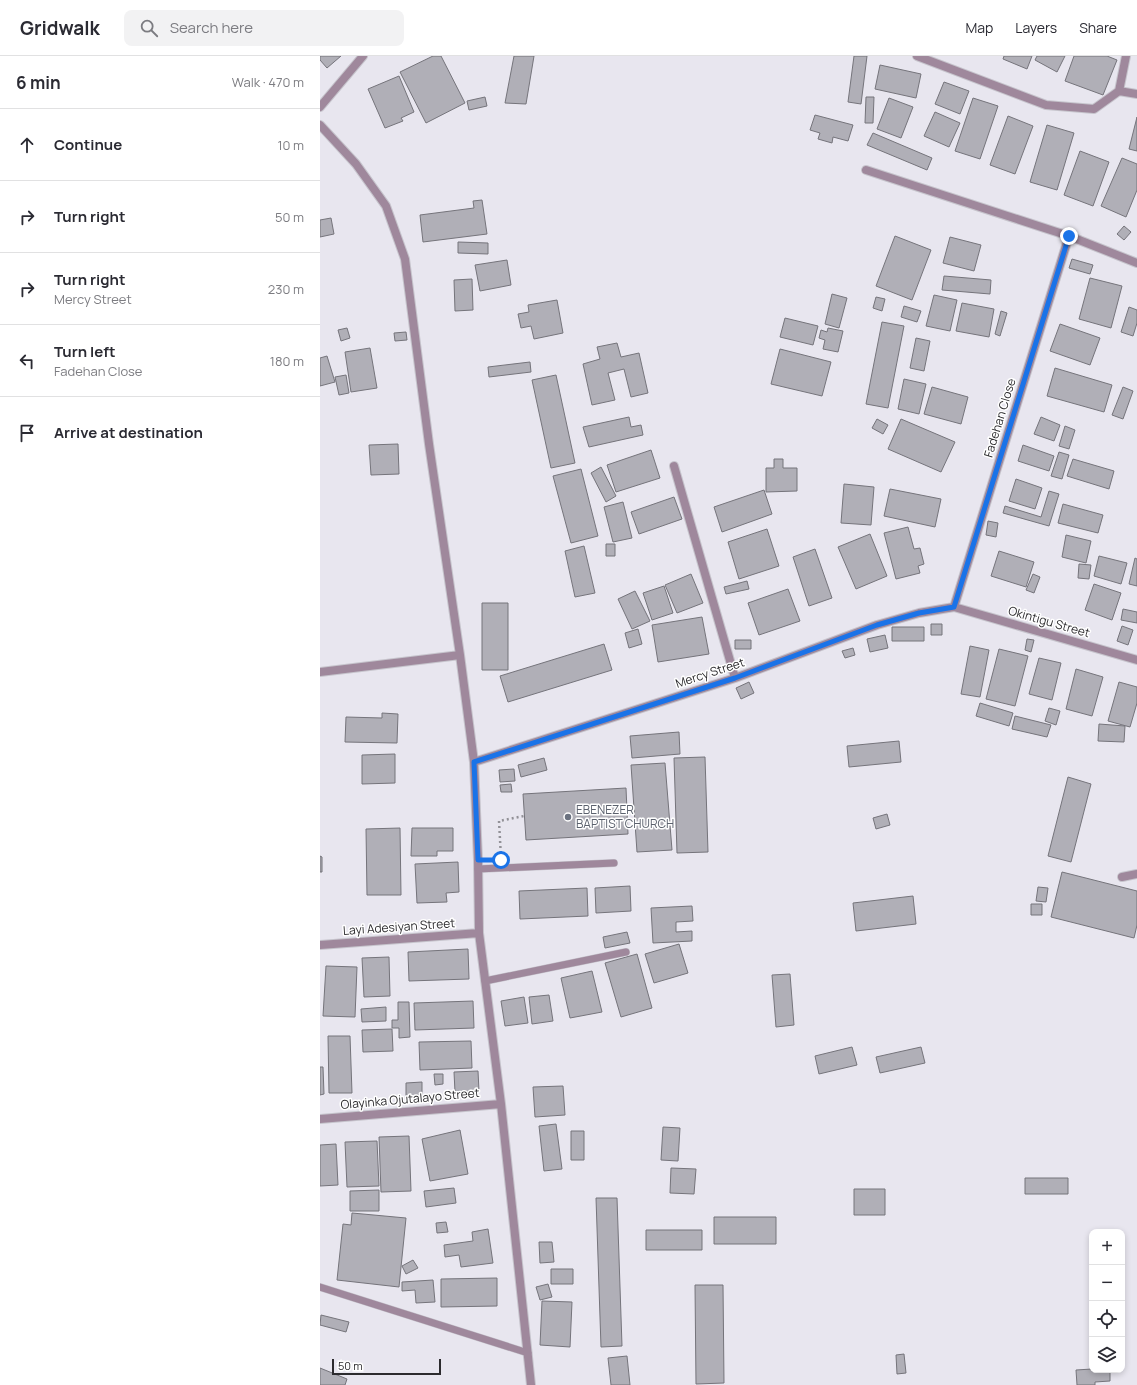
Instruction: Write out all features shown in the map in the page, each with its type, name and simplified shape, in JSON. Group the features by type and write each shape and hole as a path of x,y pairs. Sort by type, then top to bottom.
{"street":[{"path":"320,107 363,56"},
{"path":"918,56 1046,105 1094,109 1119,91 1126,56"},
{"path":"1119,91 1137,94"},
{"path":"320,125 356,164 386,206 405,259 429,444 474,762 479,933 501,1104 531,1385"},
{"path":"866,170 1069,236 1137,263"},
{"name":"Fadehan Close","path":"954,607 1069,236"},
{"path":"674,466 735,678"},
{"name":"Okintigu Street","path":"954,607 1137,660"},
{"name":"Mercy Street","path":"474,762 735,678 877,625 919,613 954,607"},
{"path":"320,672 460,655"},
{"path":"1122,877 1137,874"},
{"name":"Layi Adesiyan Street","path":"320,945 479,933"},
{"name":"Olayinka Ojutalayo Street","path":"320,1119 501,1104"}],"lane":[{"path":"478,869 614,863"},
{"path":"485,981 626,952"},
{"path":"320,1287 528,1353"}],"path":[{"path":"501,860 500,821 524,816"}],"building":[{"path":"320,56 341,56 327,68 320,60"},
{"path":"433,56 441,56 465,103 426,123 400,72"},
{"path":"514,56 534,56 526,104 505,103"},
{"path":"854,56 867,56 861,104 848,102"},
{"path":"1004,56 1032,56 1027,69 1003,59"},
{"path":"1037,56 1065,56 1057,72 1035,60"},
{"path":"1074,56 1107,56 1117,60 1103,95 1065,81"},
{"path":"880,65 921,74 916,98 875,89"},
{"path":"399,76 414,112 401,118 403,121 385,128 368,89"},
{"path":"944,82 969,91 960,114 935,104"},
{"path":"485,97 487,106 469,110 467,101"},
{"path":"866,97 874,97 873,123 865,123"},
{"path":"889,98 913,107 901,138 877,129"},
{"path":"973,98 998,106 980,159 955,151"},
{"path":"935,112 960,123 949,147 924,136"},
{"path":"815,115 853,125 848,141 833,137 832,143 818,139 820,133 810,130"},
{"path":"1008,116 1033,126 1015,174 990,165"},
{"path":"1137,117 1137,151 1129,149"},
{"path":"1047,125 1074,133 1057,190 1030,182"},
{"path":"873,133 932,158 927,170 867,145"},
{"path":"1080,151 1109,162 1093,206 1064,195"},
{"path":"1122,158 1137,164 1137,190 1126,217 1101,206"},
{"path":"482,200 487,234 423,242 420,215 474,208 473,201"},
{"path":"331,218 334,234 320,237 320,220"},
{"path":"1124,226 1131,232 1124,240 1117,234"},
{"path":"895,236 931,250 912,300 876,286"},
{"path":"950,237 981,245 974,271 943,263"},
{"path":"458,242 488,243 488,254 458,253"},
{"path":"1072,259 1093,265 1090,274 1069,268"},
{"path":"507,260 511,285 480,291 475,265"},
{"path":"944,276 991,280 990,294 942,290"},
{"path":"1090,278 1122,286 1111,328 1079,319"},
{"path":"472,279 473,310 455,311 454,280"},
{"path":"832,294 847,298 839,328 825,324"},
{"path":"934,295 957,300 950,331 926,326"},
{"path":"876,297 885,299 882,311 873,308"},
{"path":"557,300 563,333 534,339 531,326 521,328 518,314 529,312 528,305"},
{"path":"962,303 994,309 989,337 956,331"},
{"path":"904,306 921,311 917,322 901,317"},
{"path":"1129,307 1137,310 1137,323 1133,336 1121,332"},
{"path":"1001,311 1007,313 1000,336 995,334"},
{"path":"785,318 818,326 813,345 780,337"},
{"path":"882,322 904,326 888,408 866,404"},
{"path":"1060,324 1100,338 1090,365 1050,351"},
{"path":"347,328 350,338 341,341 338,330"},
{"path":"828,328 843,331 838,352 823,349 825,340 819,338 821,330 827,332"},
{"path":"406,332 407,340 395,341 394,333"},
{"path":"916,338 930,341 924,371 910,368"},
{"path":"617,343 621,357 639,353 648,393 631,397 624,369 608,373 615,400 592,405 583,364 600,359 597,347"},
{"path":"370,348 377,388 351,392 345,352"},
{"path":"780,349 831,362 822,396 771,384"},
{"path":"327,356 335,382 320,386 320,358"},
{"path":"530,362 531,372 489,377 488,367"},
{"path":"1055,368 1112,385 1104,412 1047,396"},
{"path":"346,375 349,393 339,395 335,377"},
{"path":"556,375 575,463 551,468 532,380"},
{"path":"904,379 926,384 919,414 898,409"},
{"path":"932,387 968,397 961,424 924,414"},
{"path":"1123,387 1133,391 1123,419 1112,415"},
{"path":"629,417 631,427 641,425 643,435 589,447 583,427"},
{"path":"1041,417 1060,425 1054,441 1034,434"},
{"path":"877,419 888,425 883,434 872,428"},
{"path":"901,419 955,442 941,472 888,449"},
{"path":"1065,426 1075,430 1069,449 1059,446"},
{"path":"398,444 399,474 371,475 369,445"},
{"path":"1023,445 1054,456 1049,471 1018,461"},
{"path":"651,450 660,478 616,492 607,465"},
{"path":"1059,452 1069,455 1062,479 1051,476"},
{"path":"774,459 783,459 783,468 797,468 797,491 766,492 766,468 774,468"},
{"path":"1073,459 1114,471 1109,489 1067,476"},
{"path":"601,467 616,496 606,502 591,473"},
{"path":"581,469 598,536 571,543 553,476"},
{"path":"1016,479 1042,488 1035,509 1009,501"},
{"path":"844,484 874,487 871,525 841,523"},
{"path":"890,489 941,499 935,527 884,516"},
{"path":"764,490 772,514 722,532 714,507"},
{"path":"1049,491 1059,494 1049,526 1003,513 1005,506 1041,517"},
{"path":"674,497 682,519 639,534 631,512"},
{"path":"623,502 632,538 613,542 604,507"},
{"path":"1063,504 1103,515 1098,533 1058,523"},
{"path":"988,521 998,523 996,537 986,535"},
{"path":"908,527 914,549 920,548 924,564 918,566 920,573 896,579 884,533"},
{"path":"767,529 779,566 739,579 728,542"},
{"path":"870,534 887,576 856,589 838,547"},
{"path":"1066,535 1091,541 1086,563 1062,557"},
{"path":"606,544 615,544 615,556 606,556"},
{"path":"584,546 595,593 575,597 565,551"},
{"path":"815,549 832,598 809,606 793,557"},
{"path":"999,551 1034,562 1026,587 991,576"},
{"path":"1099,556 1127,563 1121,584 1094,576"},
{"path":"1135,558 1137,559 1137,586 1129,584"},
{"path":"1079,564 1091,565 1089,579 1078,578"},
{"path":"691,574 703,603 677,613 665,585"},
{"path":"1033,574 1040,577 1034,593 1026,590"},
{"path":"747,581 749,589 726,594 724,587"},
{"path":"1094,584 1121,593 1112,620 1085,610"},
{"path":"664,586 673,613 652,620 643,593"},
{"path":"788,589 800,621 759,635 748,603"},
{"path":"635,591 650,621 632,629 618,599"},
{"path":"482,603 508,603 508,670 482,670"},
{"path":"1123,609 1137,612 1137,623 1121,620"},
{"path":"702,617 709,654 658,662 652,625"},
{"path":"931,624 942,624 942,635 931,635"},
{"path":"1122,626 1133,630 1128,645 1117,641"},
{"path":"892,627 924,627 924,641 892,641"},
{"path":"638,629 642,644 629,648 625,633"},
{"path":"885,635 888,648 870,652 867,639"},
{"path":"1027,639 1034,640 1031,652 1025,650"},
{"path":"735,640 751,640 751,649 735,649"},
{"path":"604,644 612,670 508,702 500,676"},
{"path":"970,646 989,650 980,697 961,694"},
{"path":"853,648 855,655 845,658 842,651"},
{"path":"999,649 1028,656 1015,706 986,699"},
{"path":"1039,658 1061,663 1052,700 1029,694"},
{"path":"1076,669 1103,677 1092,716 1066,709"},
{"path":"749,682 754,693 741,699 736,688"},
{"path":"1119,682 1137,687 1137,703 1130,727 1108,721"},
{"path":"980,703 1013,713 1009,726 976,716"},
{"path":"1049,708 1060,711 1056,725 1045,721"},
{"path":"382,713 398,714 397,743 345,742 346,717 382,718"},
{"path":"1015,716 1051,725 1047,737 1012,729"},
{"path":"1099,724 1125,726 1124,742 1098,741"},
{"path":"679,732 680,754 632,758 630,736"},
{"path":"899,741 901,762 849,767 847,746"},
{"path":"395,754 395,783 362,784 362,755"},
{"path":"705,757 708,852 677,853 674,758"},
{"path":"544,758 547,770 521,777 518,765"},
{"path":"665,763 672,850 637,852 631,765"},
{"path":"514,769 515,781 500,782 499,770"},
{"path":"1068,777 1091,784 1071,862 1048,856"},
{"path":"511,784 512,792 501,792 500,785"},
{"path":"626,788 628,834 526,840 523,794"},
{"path":"887,814 890,825 876,829 873,818"},
{"path":"400,828 401,895 367,895 366,829"},
{"path":"412,828 453,828 453,851 437,851 437,856 411,856"},
{"path":"320,856 322,857 322,872 320,872"},
{"path":"458,862 459,892 446,893 447,902 417,903 415,864"},
{"path":"1062,872 1137,891 1137,925 1134,938 1051,917"},
{"path":"630,886 631,911 596,913 595,888"},
{"path":"1038,887 1048,888 1046,902 1036,901"},
{"path":"587,888 588,916 520,919 519,891"},
{"path":"913,896 916,924 856,931 853,903"},
{"path":"1031,904 1042,904 1042,915 1031,915"},
{"path":"692,906 693,921 676,922 676,932 692,931 692,941 653,943 651,908"},
{"path":"627,932 630,943 605,948 603,937"},
{"path":"679,944 688,973 654,983 645,954"},
{"path":"468,949 469,979 409,981 408,952"},
{"path":"637,954 652,1008 621,1017 605,963"},
{"path":"389,957 390,996 364,997 362,958"},
{"path":"326,966 357,967 355,1017 323,1016"},
{"path":"592,971 602,1012 570,1018 561,978"},
{"path":"790,974 794,1025 776,1027 772,975"},
{"path":"549,995 553,1021 532,1024 529,997"},
{"path":"524,997 528,1023 505,1026 501,1001"},
{"path":"473,1001 474,1028 415,1030 414,1003"},
{"path":"398,1002 409,1002 410,1037 399,1038 399,1028 392,1028 392,1020 398,1020"},
{"path":"386,1007 386,1021 362,1022 361,1009"},
{"path":"392,1029 393,1051 363,1052 362,1030"},
{"path":"328,1036 350,1036 352,1093 329,1093"},
{"path":"471,1041 472,1068 420,1070 419,1042"},
{"path":"852,1047 857,1065 819,1074 815,1056"},
{"path":"921,1047 925,1063 880,1073 876,1057"},
{"path":"320,1067 323,1067 324,1094 320,1095"},
{"path":"478,1071 479,1091 455,1092 454,1072"},
{"path":"434,1074 443,1074 443,1084 435,1085"},
{"path":"422,1082 422,1097 406,1097 406,1083"},
{"path":"563,1086 565,1115 535,1117 533,1087"},
{"path":"556,1124 562,1169 544,1171 539,1126"},
{"path":"663,1127 680,1128 678,1161 661,1160"},
{"path":"460,1130 468,1174 430,1181 422,1139"},
{"path":"571,1131 584,1131 584,1160 571,1160"},
{"path":"409,1136 411,1191 381,1192 379,1137"},
{"path":"377,1141 379,1186 347,1187 345,1142"},
{"path":"336,1144 338,1185 320,1186 320,1145"},
{"path":"671,1168 696,1169 694,1194 670,1193"},
{"path":"1025,1178 1068,1178 1068,1194 1025,1194"},
{"path":"454,1188 456,1203 426,1207 424,1191"},
{"path":"854,1189 885,1189 885,1215 854,1215"},
{"path":"379,1190 379,1211 350,1211 350,1191"},
{"path":"596,1198 617,1198 622,1346 601,1347"},
{"path":"352,1213 406,1218 399,1287 337,1280 343,1224 351,1225"},
{"path":"714,1217 776,1217 776,1244 714,1244"},
{"path":"446,1222 448,1232 437,1233 436,1223"},
{"path":"488,1229 493,1263 461,1267 459,1255 445,1257 444,1245 473,1241 472,1232"},
{"path":"646,1230 702,1230 702,1250 646,1250"},
{"path":"539,1242 552,1242 554,1262 540,1263"},
{"path":"413,1260 418,1268 406,1274 402,1266"},
{"path":"551,1269 573,1269 573,1284 551,1284"},
{"path":"497,1278 497,1306 441,1307 441,1279"},
{"path":"433,1280 435,1302 416,1303 415,1290 402,1291 402,1282"},
{"path":"548,1284 552,1297 540,1300 536,1287"},
{"path":"695,1285 723,1285 724,1383 696,1384"},
{"path":"542,1301 572,1302 570,1347 540,1345"},
{"path":"321,1315 349,1322 346,1332 320,1325"},
{"path":"904,1354 906,1373 897,1374 896,1355"},
{"path":"627,1356 630,1385 611,1385 608,1358"},
{"path":"320,1368 347,1379 345,1385 320,1385"},
{"path":"1089,1369 1089,1373 1110,1373 1110,1381 1095,1382 1095,1385 1077,1385 1076,1370"}],"place":[{"name":"EBENEZER BAPTIST CHURCH","path":"568,817"}],"route":[{"path":"501,860 478,860 474,762 735,678 877,625 919,613 954,607 1069,236"}]}
